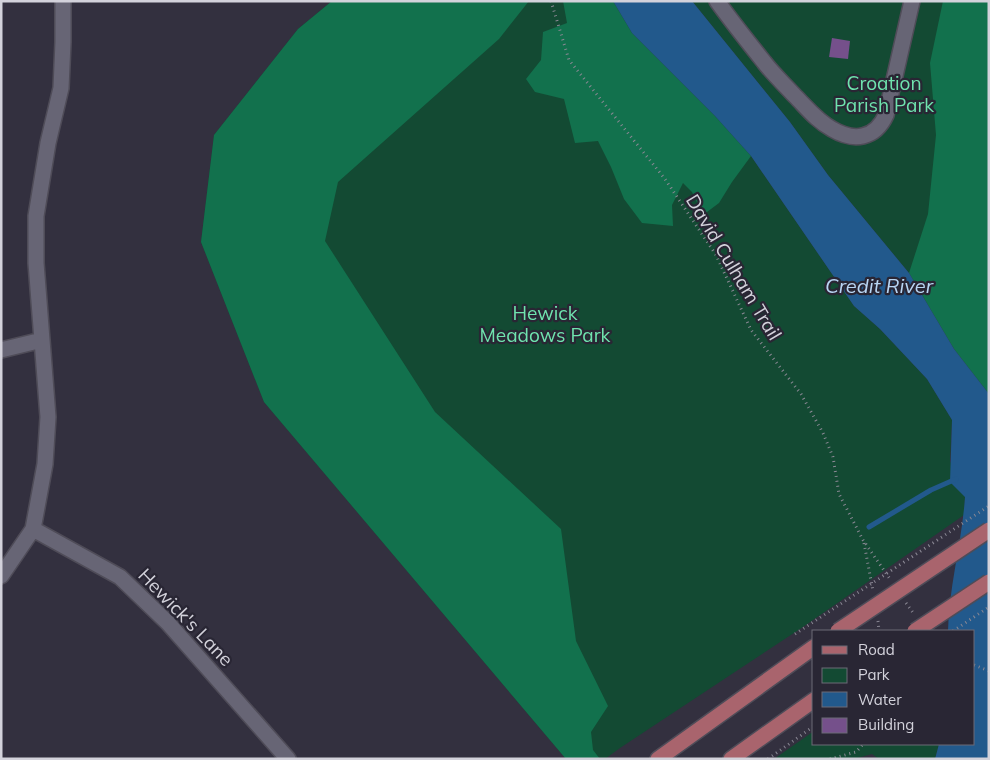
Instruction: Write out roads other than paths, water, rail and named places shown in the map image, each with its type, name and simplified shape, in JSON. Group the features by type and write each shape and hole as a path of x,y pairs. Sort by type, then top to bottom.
{"main road":[{"path":"839,630 989,530"},
{"path":"915,624 989,582"},
{"path":"658,759 812,648"},
{"path":"731,759 812,701"}],"street":[{"path":"1,576 33,529 45,464 48,417 36,263 36,216 48,143 61,88 63,1"},
{"path":"717,1 765,64 817,119 833,130 850,136 862,137 875,131 886,115 912,1"},
{"path":"1,350 42,340"},
{"name":"Hewick's Lane","path":"33,529 120,577 168,623 288,759"}],"water":[{"name":"Credit River","path":"613,1 692,1 790,122 828,175 909,273 954,349 989,394 989,759 935,759 939,745 975,745 975,630 948,630 965,497 950,482 952,420 927,379 880,329 854,306 751,156 715,116 632,33"}],"waterway":[{"path":"869,527 931,490 956,479"}],"park label":[{"name":"Croation Parish Park","path":"884,94"},
{"name":"Hewick Meadows Park","path":"545,324"}]}
